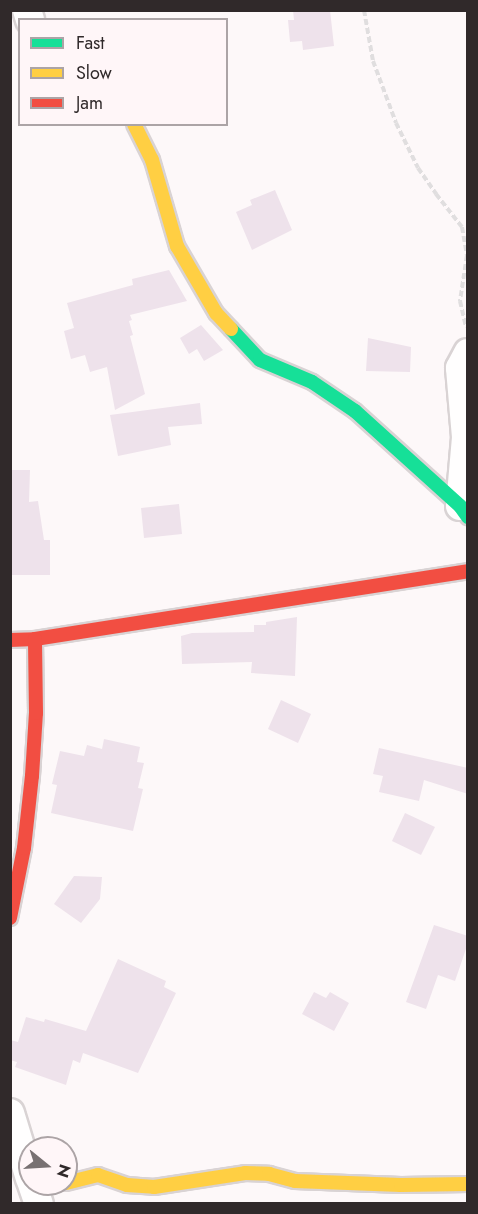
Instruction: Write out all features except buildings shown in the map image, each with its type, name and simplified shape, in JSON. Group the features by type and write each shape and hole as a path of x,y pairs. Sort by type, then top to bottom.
{"street":[{"path":"135,126 152,159 177,246 216,313 260,360 312,382 355,411 464,512"},
{"path":"464,512 466,436 460,368 468,353"},
{"path":"10,640 34,639 468,571"},
{"path":"10,918 24,848 32,776 36,713 34,639"},
{"path":"10,1113 18,1139"},
{"path":"78,1180 98,1175 127,1185 154,1187 245,1173 269,1174 295,1181 417,1185 468,1184"}],"path":[{"path":"364,10 373,61 396,123 418,168 462,227 467,255 460,301 468,333"}],"traffic: fast":[{"path":"231,329 260,360 312,382 355,411 460,506 468,517"}],"traffic: slow":[{"path":"135,126 152,160 177,246 216,313 231,329"},
{"path":"78,1180 98,1175 127,1185 154,1187 245,1173 269,1174 295,1181 401,1185 468,1184"}],"traffic: jam":[{"path":"10,640 35,639 468,571"},
{"path":"10,918 24,848 32,776 36,713 35,639"}]}
